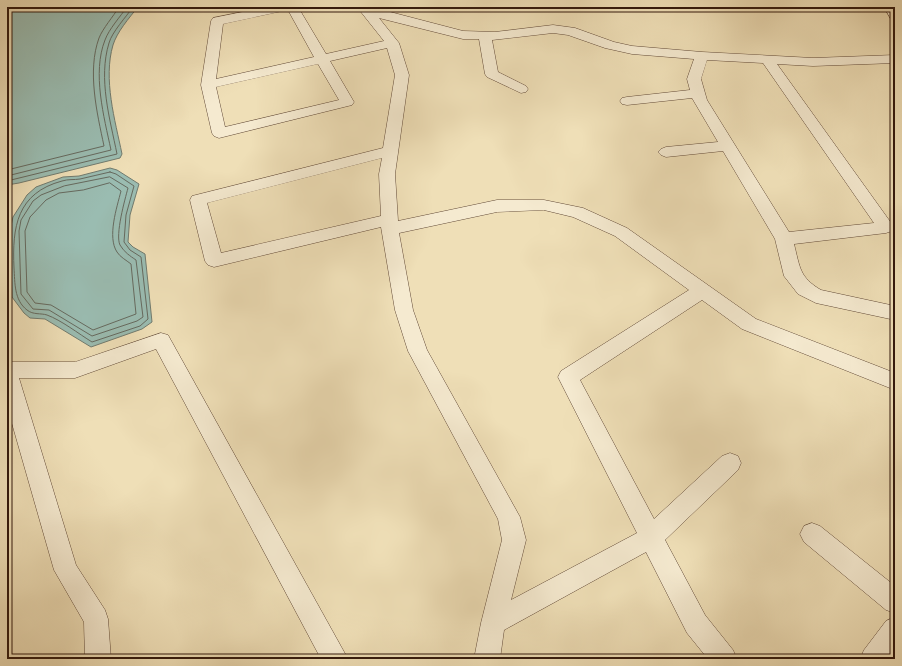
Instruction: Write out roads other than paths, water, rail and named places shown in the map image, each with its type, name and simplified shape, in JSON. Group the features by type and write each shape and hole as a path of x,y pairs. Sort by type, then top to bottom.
{"street":[{"path":"285,7 217,21 208,85 220,133 347,102 323,58 292,7"},
{"path":"890,7 895,16"},
{"path":"366,9 462,35 485,35 553,29 570,31 610,45 632,50 702,56 813,62 895,59"},
{"path":"366,9 392,43 402,75 387,174 389,225 404,310 418,351 509,517 514,540 493,623 487,659"},
{"path":"485,35 492,74 521,89"},
{"path":"208,85 392,43"},
{"path":"702,56 694,79 700,100 784,239 793,276 804,289 816,296 895,313"},
{"path":"767,60 886,226 784,239"},
{"path":"627,101 698,93"},
{"path":"666,152 728,146"},
{"path":"391,151 198,200 214,261 389,225 497,206 544,205 577,212 621,232 749,324 895,382"},
{"path":"703,290 568,376 696,624 724,659"},
{"path":"98,659 96,619 66,570 7,371 75,370 162,340 335,659"},
{"path":"493,623 651,537 730,463"},
{"path":"812,534 895,601"},
{"path":"873,659 895,630"}],"water":[{"path":"7,7 138,7 117,35 110,58 109,72 111,100 122,154 120,158 7,185"},
{"path":"110,168 117,170 139,184 130,215 128,242 133,247 145,254 152,322 142,329 91,347 45,319 30,318 24,313 12,297 10,230 13,217 27,195 36,187 63,177 79,176"}]}
